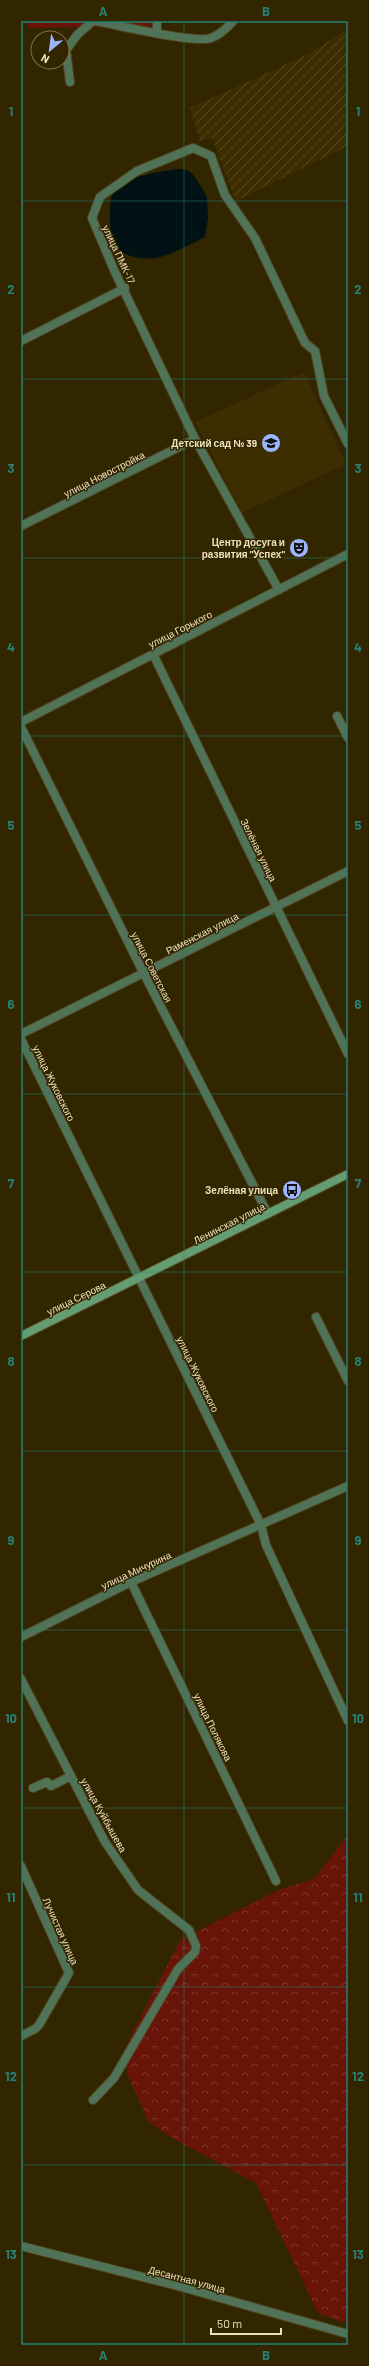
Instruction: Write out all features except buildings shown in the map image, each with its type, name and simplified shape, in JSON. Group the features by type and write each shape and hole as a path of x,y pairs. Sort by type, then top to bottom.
{"street":[{"path":"70,82 66,50 78,34 94,21 193,39 211,38 231,23"},
{"path":"157,21 157,32"},
{"name":"улица ПМК-17","path":"279,590 195,439 92,218 100,197 137,171 193,148 211,156 225,195 252,232 305,343 315,351 324,396 348,444"},
{"path":"21,341 124,288"},
{"name":"улица Новостройка","path":"21,526 195,439"},
{"name":"улица Горького","path":"21,722 348,554"},
{"name":"Зелёная улица","path":"153,654 348,1054"},
{"path":"337,716 348,738"},
{"name":"улица Советская","path":"21,727 144,974 268,1214"},
{"name":"Раменская улица","path":"21,1034 348,871"},
{"name":"улица Жуковского","path":"21,1039 261,1525 266,1545 348,1721"},
{"name":"Ленинская улица","path":"140,1278 348,1174"},
{"name":"улица Серова","path":"21,1336 140,1278"},
{"path":"316,1317 348,1381"},
{"name":"улица Мичурина","path":"21,1637 131,1582 348,1486"},
{"name":"улица Полякова","path":"131,1582 276,1881"},
{"name":"улица Куйбышева","path":"21,1679 105,1842 138,1890 189,1930 196,1946 195,1952 178,1968 114,2078 93,2100"},
{"path":"33,1788 48,1782 51,1786 71,1776"},
{"name":"Лучистая улица","path":"21,1866 69,1973 39,2025 35,2030 21,2036"},
{"name":"Десантная улица","path":"21,2246 178,2286 348,2334"}],"shaded area":[{"path":"348,29 348,146 236,201 212,138 200,142 190,108 308,54"},
{"path":"182,169 189,171 195,177 207,197 208,218 205,237 173,252 155,258 136,257 121,251 116,246 110,230 110,204 112,195 116,188 129,180 138,177 157,172"},
{"name":"Детский сад № 39","path":"304,372 346,464 242,513 195,422"},
{"path":"21,2095 23,2167 21,2167"}],"green space":[{"path":"28,21 155,21 154,26 28,28"},
{"path":"348,1835 348,2324 318,2313 256,2183 172,2138 148,2121 128,2076 124,2050 180,1940 279,1890 314,1879"}],"place":[{"name":"Детский сад № 39","path":"271,443"},
{"name":"Центр досуга и развития \"Успех\"","path":"299,548"},
{"name":"Зелёная улица","path":"292,1190"}]}
